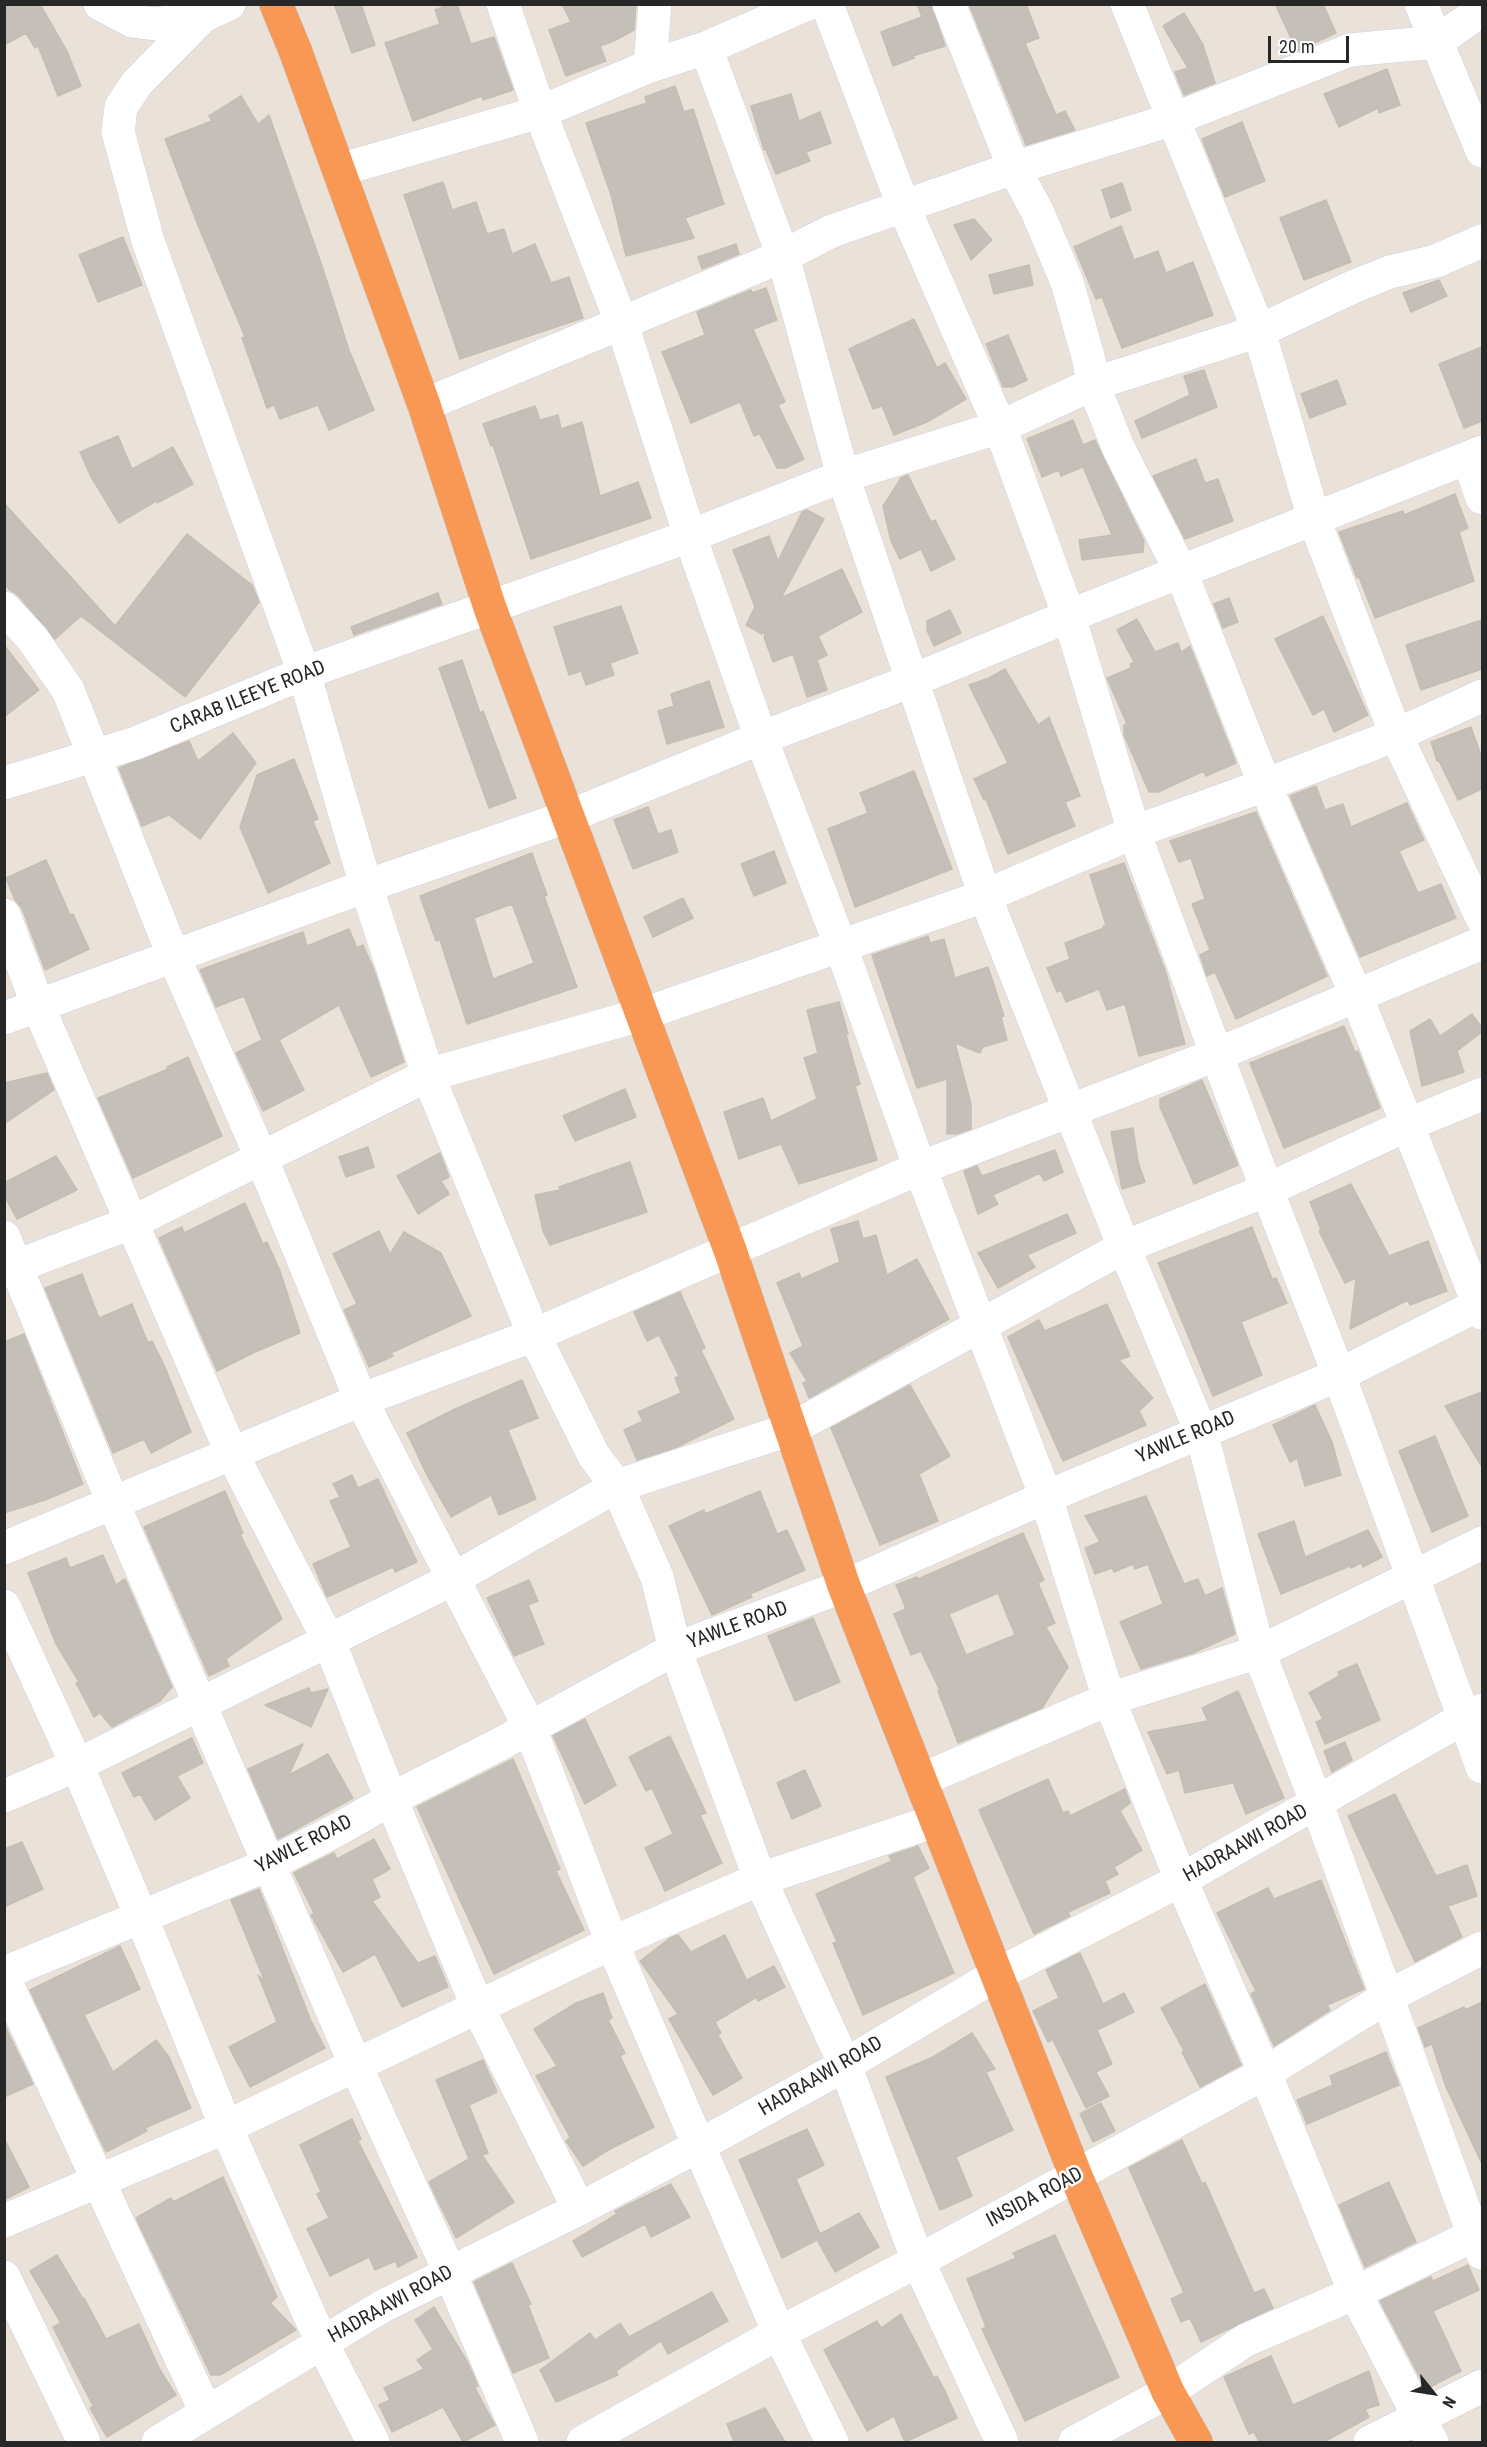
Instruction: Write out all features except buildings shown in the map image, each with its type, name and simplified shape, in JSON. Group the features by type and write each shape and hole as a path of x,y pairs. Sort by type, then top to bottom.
{"highway":[{"path":"276,4 424,405 490,608 729,1250 844,1586 1076,2176 1168,2392 1196,2442"}],"street":[{"path":"100,4 132,21 156,24 216,10"},
{"path":"503,4 540,112 622,324 690,536 761,738 841,947 920,1168 1046,1497 1108,1699 1181,1880 1265,2073 1355,2293 1425,2430"},
{"path":"650,66 656,4"},
{"path":"339,170 540,112 650,66 706,48 807,4"},
{"path":"827,4 903,205 1000,427 1069,616 1134,832 1413,1576 1473,1714 1482,1767"},
{"path":"949,4 1014,168 1038,213 1067,282 1089,360 1093,384 1118,447 1182,572 1265,785 1356,995 1481,1307"},
{"path":"1127,4 1259,331 1314,519 1396,735 1482,918"},
{"path":"1421,4 1482,151"},
{"path":"216,10 138,83 121,107 118,132 148,241 304,673 366,886 429,1075 534,1335 594,1456 617,1486 657,1576 675,1649 760,1879 845,2065 918,2261 1002,2442"},
{"path":"424,405 783,256 831,231 1014,168 1174,119 1282,74 1350,50 1436,42 1482,10"},
{"path":"706,48 783,256 843,476 985,896 1124,1247 1201,1432 1259,1652 1480,2240 1246,2340 1168,2392 1075,2442"},
{"name":"CARAB ILEEYE ROAD","path":"4,783 136,743 304,673 690,536 843,476 1000,427 1093,384 1259,331 1355,286 1390,272 1436,261 1482,241"},
{"path":"4,1018 366,886 567,817 1475,455 1482,498"},
{"path":"4,608 32,638 68,690 173,956 261,1157 361,1401 530,1728 612,1943 779,2333 832,2442"},
{"path":"11,1269 133,1222 429,1075 640,1015 985,896 1134,832 1396,735 1482,696"},
{"path":"4,915 38,1006 232,1454 329,1641 391,1799 478,2008 579,2209"},
{"path":"4,1548 361,1401 534,1335 920,1168 1218,1054 1482,943"},
{"path":"4,1796 77,1765 453,1579 617,1486 791,1429 1124,1247 1267,1190 1407,1125 1482,1094"},
{"path":"4,1237 11,1269 356,2066 450,2272 522,2442"},
{"name":"YAWLE ROAD","path":"4,1975 270,1864 675,1649 844,1586 1046,1497 1339,1375 1481,1307"},
{"path":"921,1780 1108,1699 1259,1652 1482,1543"},
{"path":"4,1606 77,1765 226,2127 322,2343 373,2442"},
{"name":"HADRAAWI ROAD","path":"158,2442 383,2306 579,2209 700,2145 845,2065 996,1975 1181,1880 1473,1714"},
{"path":"4,2221 226,2127 612,1943 760,1879 935,1821"},
{"name":"INSIDA ROAD","path":"583,2442 779,2333 918,2261 1265,2073 1387,1997 1482,1948"},
{"path":"4,1975 97,2182 206,2412"},
{"path":"4,2277 84,2442"},
{"path":"1370,2442 1425,2430 1482,2386"}]}
